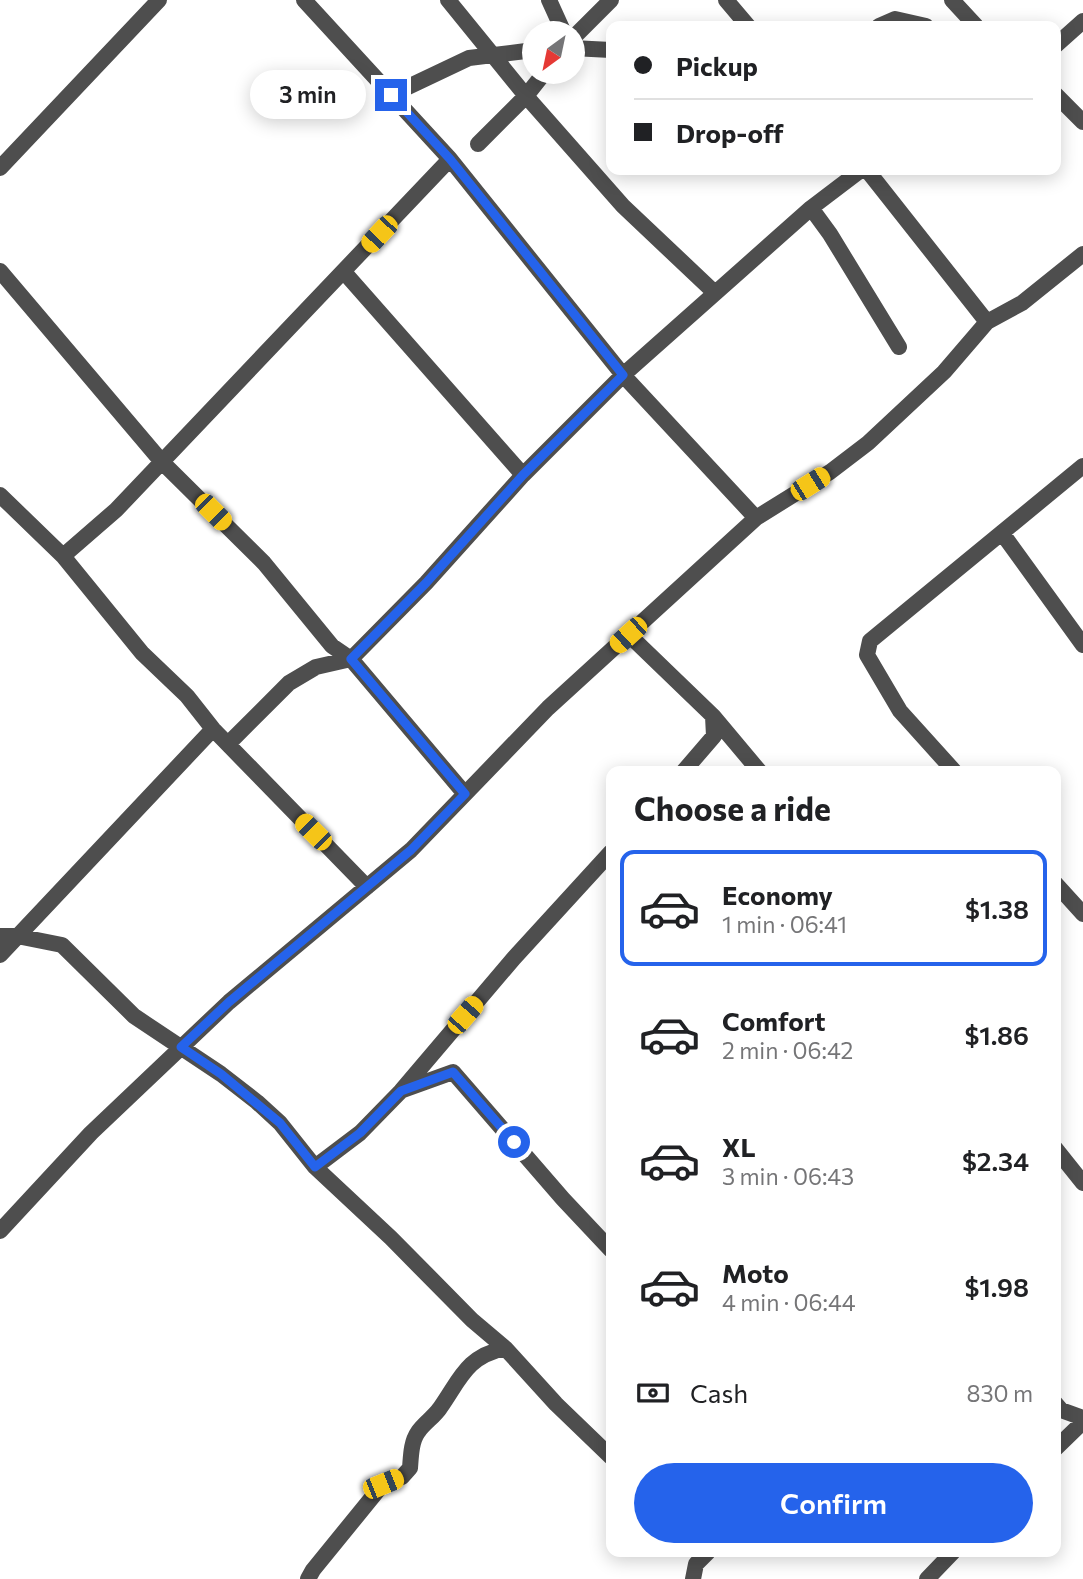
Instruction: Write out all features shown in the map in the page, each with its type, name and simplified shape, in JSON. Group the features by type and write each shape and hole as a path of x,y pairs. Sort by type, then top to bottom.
{"street":[{"path":"0,168 159,0"},
{"path":"304,0 450,159 623,375 756,518"},
{"path":"448,0 526,96 623,206 715,293"},
{"path":"549,0 559,21"},
{"path":"585,26 611,0"},
{"path":"726,0 744,21"},
{"path":"952,0 971,21"},
{"path":"1061,41 1083,21"},
{"path":"585,49 606,50"},
{"path":"391,95 469,58 522,53"},
{"path":"478,144 536,84"},
{"path":"1061,100 1083,122"},
{"path":"63,556 116,510 450,159"},
{"path":"228,744 289,683 316,667 351,659 426,583 523,475 623,375 811,208 854,175"},
{"path":"871,175 986,322"},
{"path":"811,208 830,234 899,348"},
{"path":"0,1231 91,1133 181,1047 229,1002 411,850 548,708 756,518 830,472 867,443 944,372 986,322 1022,303 1083,254"},
{"path":"0,271 162,462 264,563 332,646 351,659 465,794"},
{"path":"344,272 523,475"},
{"path":"950,766 900,711 867,656 870,641 1083,466"},
{"path":"0,495 63,556 142,653 187,695 213,729 368,887"},
{"path":"1002,533 1083,645"},
{"path":"628,635 713,716 755,766"},
{"path":"688,766 714,736 713,716"},
{"path":"0,955 213,729"},
{"path":"315,1167 360,1133 401,1091 514,958 606,864"},
{"path":"1061,890 1083,914"},
{"path":"0,936 17,936 62,945 134,1016 221,1074 280,1123 315,1167 391,1238 472,1320 505,1348 556,1404 606,1452"},
{"path":"401,1091 453,1072 606,1245"},
{"path":"1061,1156 1083,1183"},
{"path":"308,1579 383,1484 401,1477 411,1468 412,1443 418,1431 440,1409 464,1371 486,1353 505,1348"},
{"path":"1061,1410 1083,1420 1061,1443"},
{"path":"692,1579 696,1564 703,1557"},
{"path":"927,1579 948,1557"}],"route":[{"path":"391,95 450,159 623,375 523,475 426,583 351,659 465,794 411,850 229,1002 181,1047 257,1102 280,1123 315,1167 360,1133 401,1091 453,1072 514,1142"}]}
